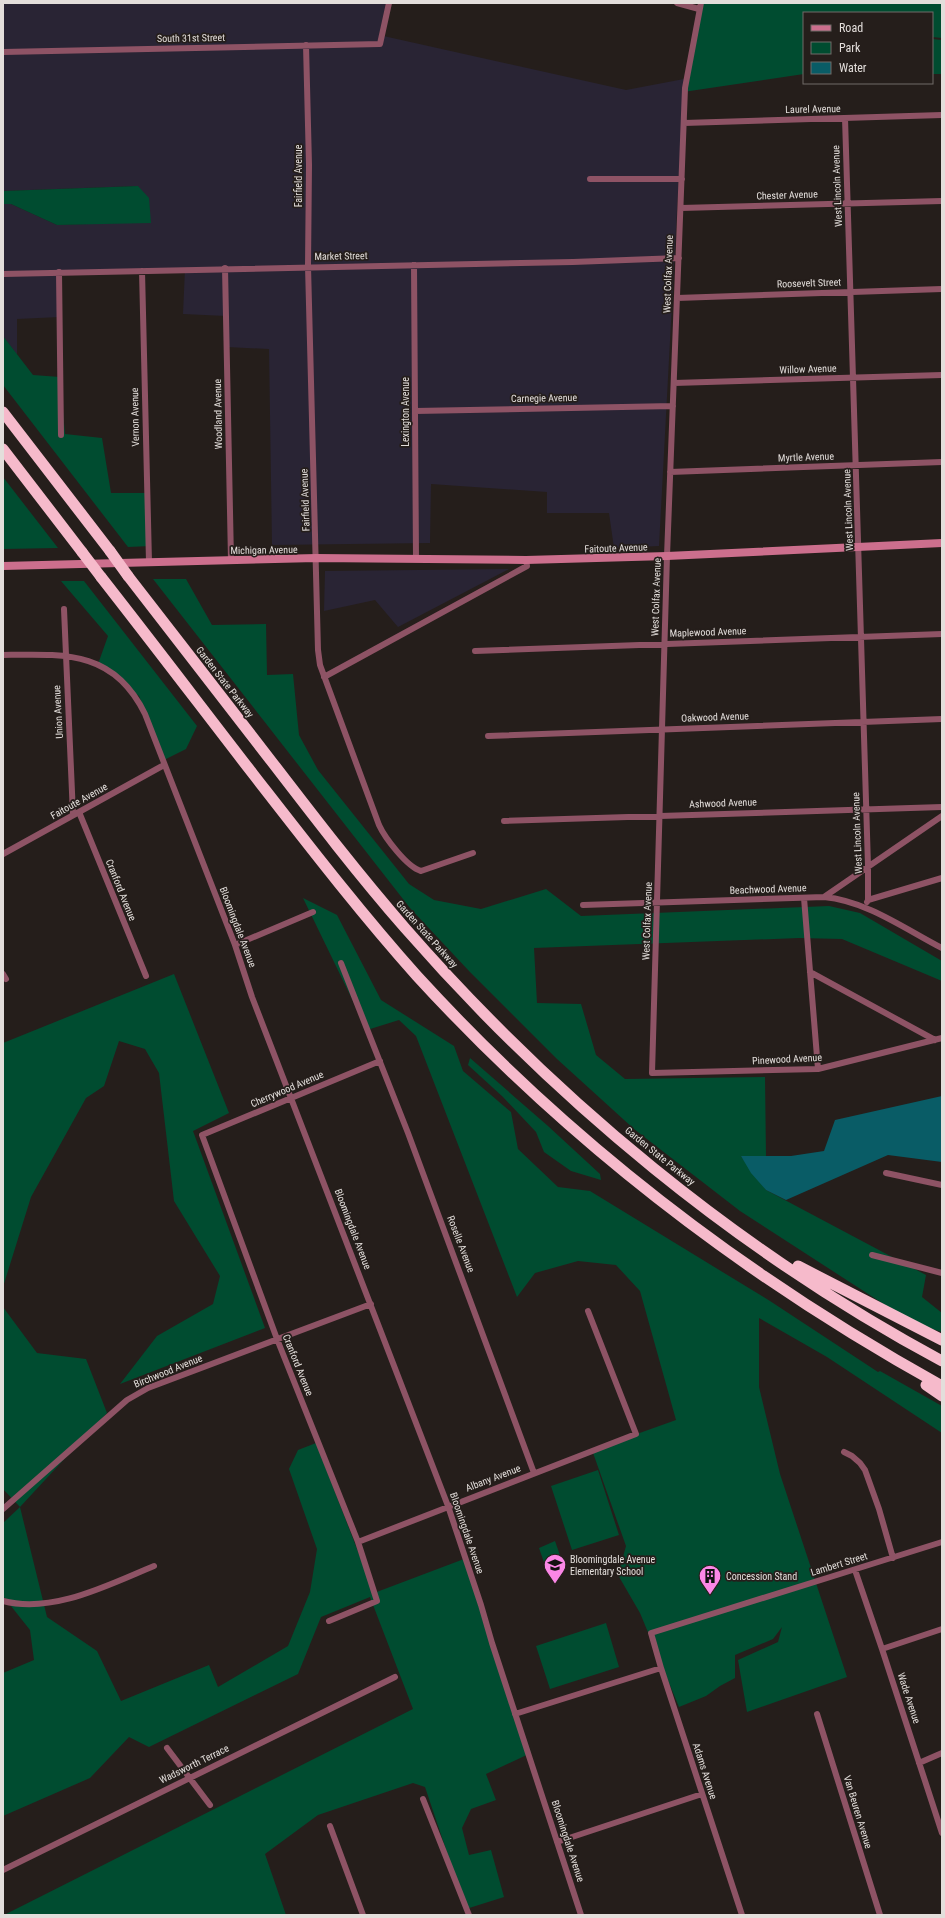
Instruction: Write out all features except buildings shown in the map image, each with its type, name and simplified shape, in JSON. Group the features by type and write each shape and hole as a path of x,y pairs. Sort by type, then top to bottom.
{"highway":[{"name":"Garden State Parkway","path":"3,412 345,856 403,926 457,986 532,1060 610,1131 687,1194 754,1243 854,1309 942,1361"},
{"path":"3,449 346,893 419,977 481,1042 574,1129 656,1198 762,1277 875,1349 942,1396"},
{"path":"754,1243 942,1340"},
{"path":"875,1349 942,1386"}],"street":[{"name":"South 31st Street","path":"3,52 380,44 389,3"},
{"path":"677,3 700,6"},
{"name":"West Colfax Avenue","path":"652,1073 667,556 686,76 700,6"},
{"name":"Fairfield Avenue","path":"306,46 308,266 318,650 320,665 379,825 389,842 411,865 421,871 473,853"},
{"name":"Laurel Avenue","path":"684,123 942,115"},
{"name":"West Lincoln Avenue","path":"845,118 862,636 868,900"},
{"path":"590,179 682,179"},
{"name":"Chester Avenue","path":"681,208 942,201"},
{"name":"Market Street","path":"3,274 679,258"},
{"name":"Lexington Avenue","path":"414,265 416,559"},
{"name":"Woodland Avenue","path":"225,268 231,560"},
{"name":"Vernon Avenue","path":"142,271 149,562"},
{"path":"59,272 61,435"},
{"name":"Roosevelt Street","path":"677,298 942,289"},
{"name":"Willow Avenue","path":"674,383 942,375"},
{"name":"Carnegie Avenue","path":"415,411 673,406"},
{"name":"Myrtle Avenue","path":"670,472 942,462"},
{"name":"Faitoute Avenue","path":"526,560 667,556 942,543"},
{"name":"Michigan Avenue","path":"3,566 316,558 526,560"},
{"path":"324,677 527,566 526,560"},
{"name":"Union Avenue","path":"64,609 76,814"},
{"name":"Maplewood Avenue","path":"475,651 942,634"},
{"name":"Bloomingdale Avenue","path":"3,654 66,655 97,664 114,674 129,688 145,714 235,944 252,997 448,1506 581,1915"},
{"name":"Oakwood Avenue","path":"488,736 942,719"},
{"name":"Faitoute Avenue","path":"3,854 164,765"},
{"name":"Ashwood Avenue","path":"504,821 867,808 942,807"},
{"name":"Cranford Avenue","path":"76,814 146,976"},
{"path":"824,897 942,816"},
{"path":"865,908 868,900 942,878"},
{"name":"Beachwood Avenue","path":"584,905 824,897 844,900 865,908 942,948"},
{"path":"804,898 818,1069"},
{"path":"235,944 312,912"},
{"name":"Roselle Avenue","path":"341,963 366,1022 462,1274 534,1473"},
{"path":"810,972 935,1040"},
{"name":"Pinewood Avenue","path":"652,1073 818,1069 942,1038"},
{"name":"Cherrywood Avenue","path":"202,1135 380,1061"},
{"name":"Cranford Avenue","path":"202,1135 277,1339 358,1542 377,1602 329,1621"},
{"path":"886,1173 942,1185"},
{"path":"872,1255 942,1273"},
{"name":"Birchwood Avenue","path":"3,1509 127,1400 148,1388 371,1304"},
{"name":"Albany Avenue","path":"358,1542 636,1434 588,1311"},
{"path":"844,1452 852,1456 865,1470 879,1509 893,1558"},
{"name":"Lambert Street","path":"651,1633 942,1542"},
{"path":"3,1601 42,1603 60,1602 154,1566"},
{"name":"Wade Avenue","path":"855,1570 942,1833"},
{"path":"882,1649 942,1629"},
{"name":"Adams Avenue","path":"651,1633 660,1668 742,1915"},
{"path":"515,1714 660,1668"},
{"name":"Wadsworth Terrace","path":"3,1870 395,1677"},
{"name":"Van Beuren Avenue","path":"817,1714 880,1915"},
{"path":"167,1748 210,1805"},
{"path":"920,1763 942,1752"},
{"path":"557,1842 702,1794"},
{"path":"423,1800 469,1915"},
{"path":"330,1826 363,1915"}],"shaded area":[{"path":"3,3 386,3 379,35 626,90 684,79 659,546 614,548 609,513 547,513 547,492 431,484 430,543 272,545 269,349 227,347 226,316 183,314 185,269 59,271 60,317 17,319 17,355 3,336 3,204 11,204 57,225 151,222 138,186 3,191"},
{"path":"509,569 398,627 375,600 324,611 325,571"}],"green space":[{"path":"701,3 942,3 942,38 933,37 933,12 803,12 803,74 683,92"},
{"path":"933,39 942,40 942,74 933,74"},
{"path":"138,186 149,198 151,223 57,225 11,204 3,204 3,191"},
{"path":"3,336 33,375 60,377 65,434 102,438 111,493 148,493 151,546 128,547 3,385"},
{"path":"3,477 58,548 3,549"},
{"path":"153,579 186,579 212,625 266,624 267,675 293,674 299,735 318,770 409,884 434,900 481,909 546,889 581,916 829,906 860,913 942,961 942,981 842,939 799,938 534,948 537,1003 581,1004 596,1055 625,1079 765,1077 766,1157 741,1156 766,1190 926,1275 922,1297 942,1313 942,1332 913,1323 740,1211 634,1129 557,1059 469,971 410,908"},
{"path":"61,581 84,581 197,726 186,749 164,760 139,696 98,664 108,636"},
{"path":"303,898 337,915 381,1000 454,1046 463,1071 511,1112 518,1149 558,1187 590,1191 770,1301 878,1372 880,1371 942,1406 942,1433 827,1357 759,1318 759,1387 780,1474 847,1677 747,1712 738,1660 778,1642 782,1627 773,1639 735,1655 735,1678 706,1696 679,1707 640,1613 618,1575 626,1546 592,1450 676,1420 640,1291 616,1265 578,1261 535,1273 517,1297 416,1036 399,1020 367,1030"},
{"path":"174,974 229,1113 193,1131 265,1328 120,1384 157,1336 213,1304 220,1276 174,1201 159,1073 145,1049 119,1041 104,1086 86,1098 31,1197 3,1287 3,1043"},
{"path":"470,1058 600,1174 601,1180 571,1171 544,1152 536,1132 503,1097 468,1065"},
{"path":"3,1307 37,1353 86,1359 107,1413 20,1507 3,1489"},
{"path":"316,1443 374,1593 464,1559 531,1753 486,1774 496,1800 471,1809 462,1828 469,1855 491,1850 504,1897 466,1909 425,1787 413,1783 318,1815 265,1854 286,1915 4,1915 413,1709 370,1597 321,1617 298,1674 149,1747 129,1737 90,1778 3,1816 3,1673 34,1660 30,1630 3,1596 3,1523 20,1507 47,1617 97,1651 121,1701 209,1665 218,1687 288,1646 310,1592 317,1549 289,1469 298,1450"},
{"path":"598,1470 619,1535 572,1550 551,1486"},
{"path":"555,1541 562,1561 546,1568 539,1548"},
{"path":"606,1623 619,1667 550,1689 536,1646"}],"water":[{"path":"942,1096 942,1162 888,1155 786,1200 766,1190 751,1173 741,1156 791,1156 824,1151 835,1120"}],"place":[{"name":"Bloomingdale Avenue Elementary School","path":"555,1584"},
{"name":"Concession Stand","path":"710,1596"}]}
